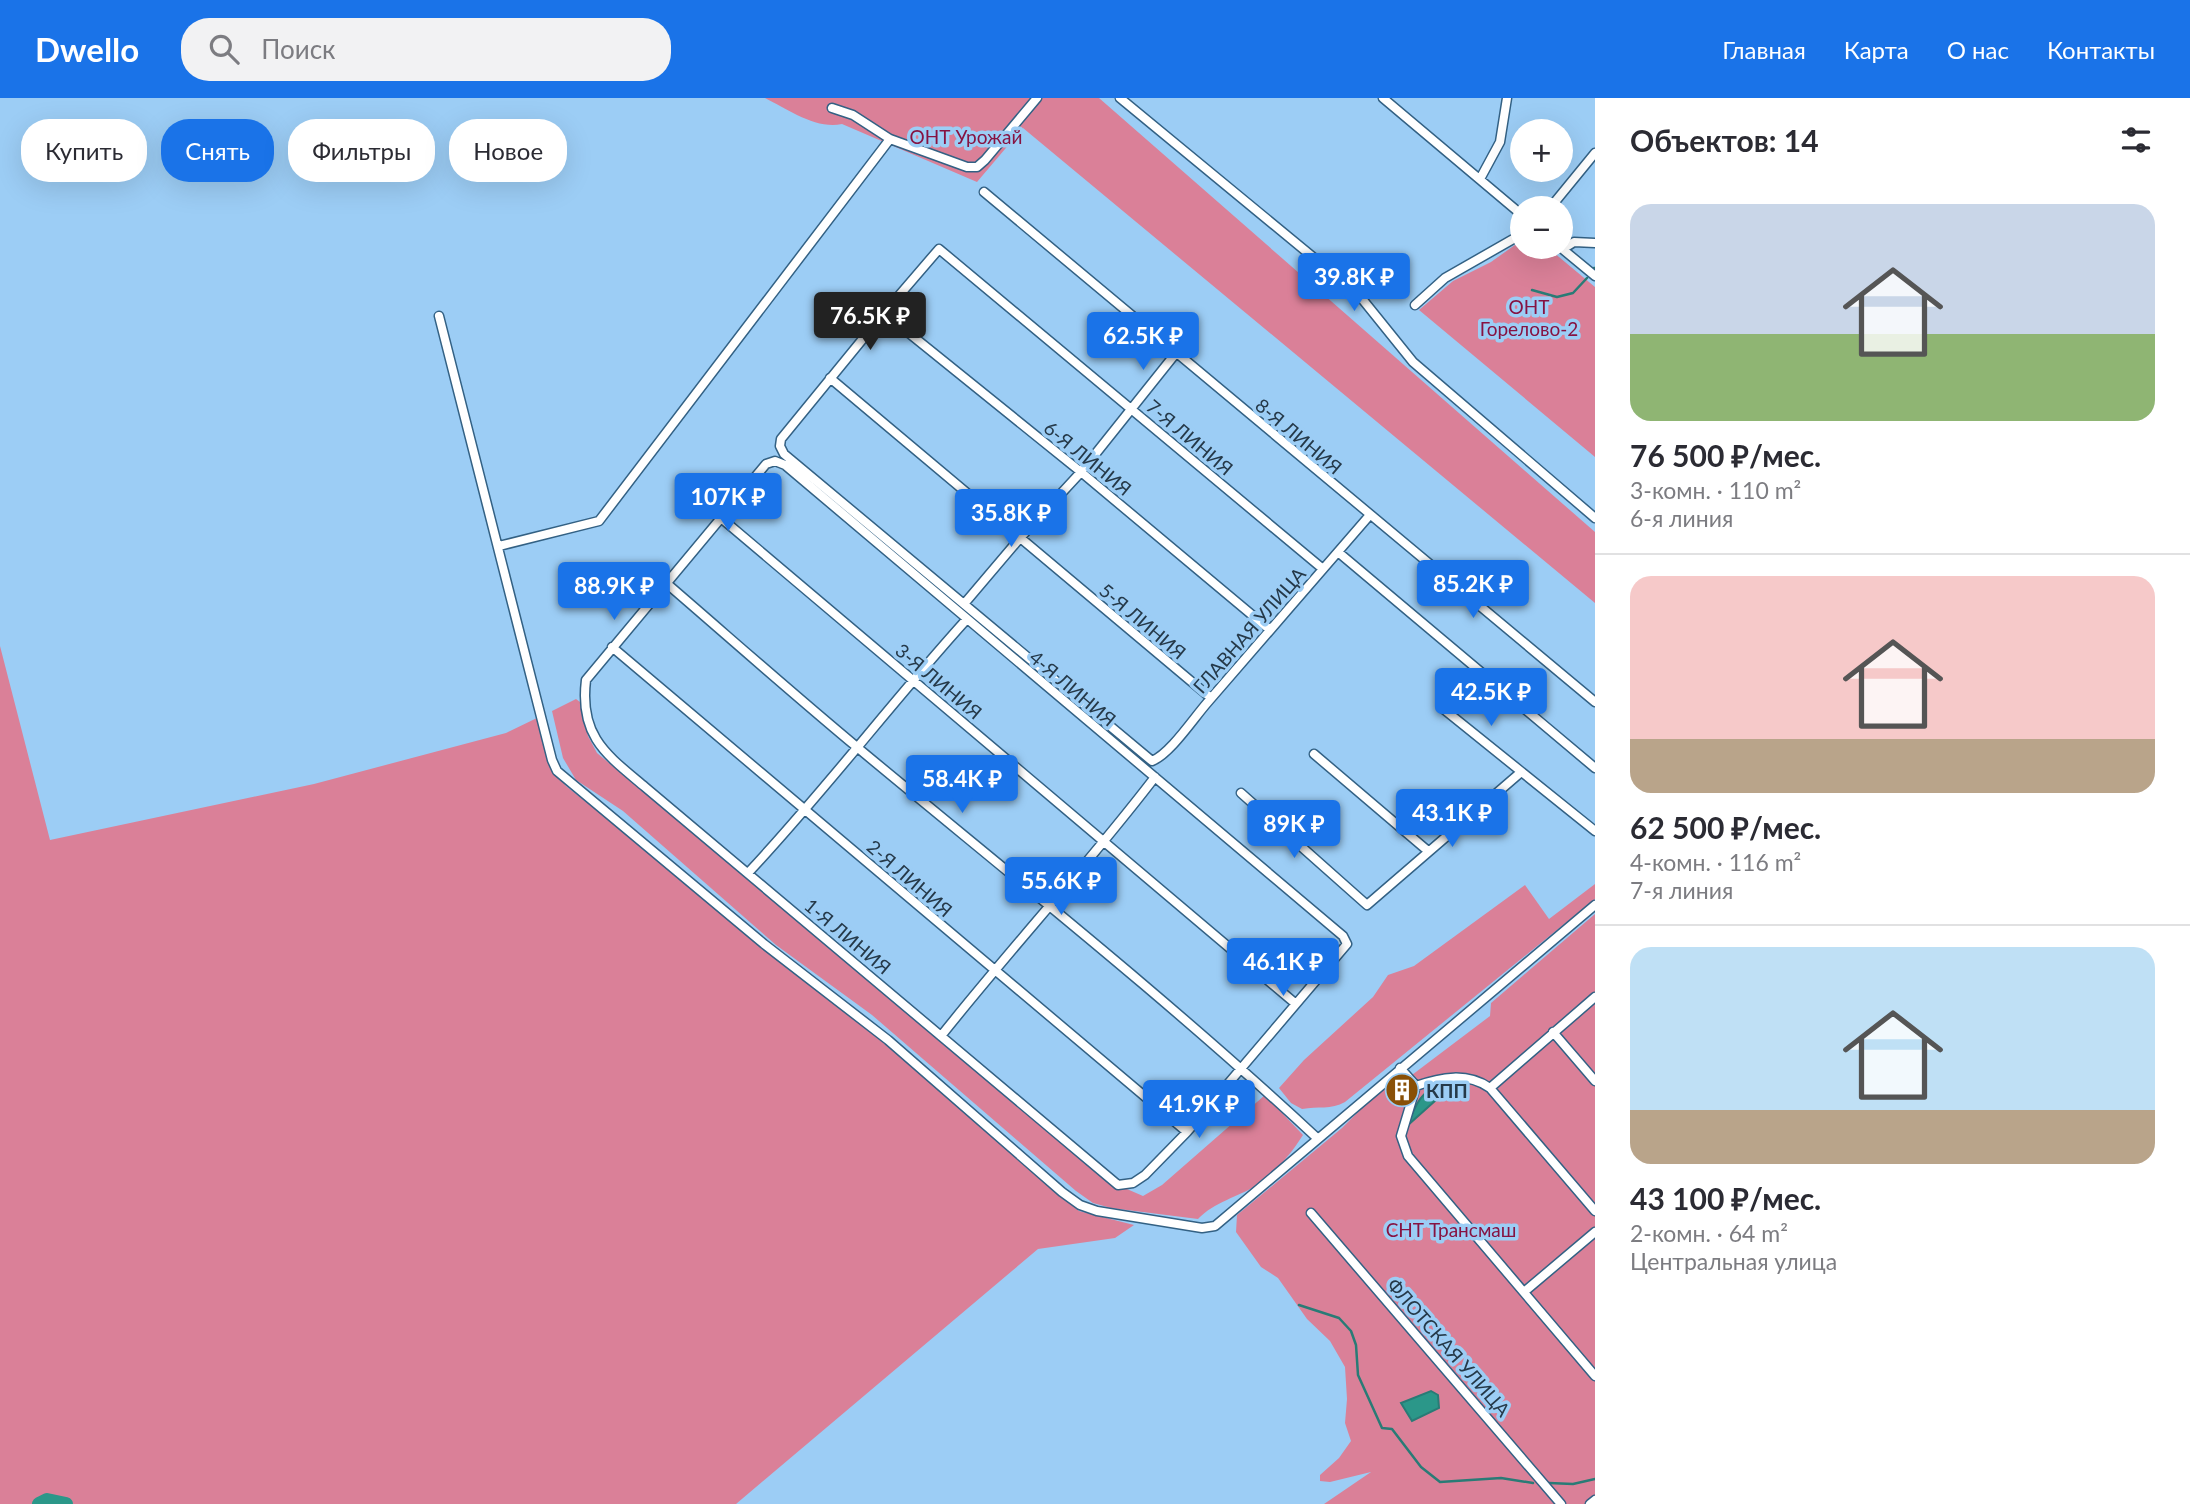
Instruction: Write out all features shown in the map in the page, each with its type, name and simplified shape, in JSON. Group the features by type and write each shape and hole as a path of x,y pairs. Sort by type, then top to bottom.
{"street":[{"path":"832,108 853,115 890,139 967,167 977,167 1037,98"},
{"path":"1121,98 1359,295 1413,362 1595,518"},
{"path":"1383,98 1510,204"},
{"path":"1480,178 1500,142 1507,98"},
{"path":"499,546 599,520 890,139"},
{"path":"1560,196 1595,153"},
{"name":"8-Я ЛИНИЯ","path":"984,192 1595,702"},
{"path":"1415,305 1445,278 1510,241"},
{"path":"1573,243 1595,243"},
{"name":"7-Я ЛИНИЯ","path":"884,313 939,249 1323,569"},
{"path":"1573,257 1595,276"},
{"path":"884,313 781,439 780,446 784,454 964,604 1081,472 1177,353"},
{"name":"6-Я ЛИНИЯ","path":"884,313 1081,472 1270,630"},
{"path":"439,316 552,760 558,771 764,944 888,1040 1080,1205 1113,1215 1202,1228 1215,1226 1595,905"},
{"name":"5-Я ЛИНИЯ","path":"830,378 1211,698"},
{"name":"4-Я ЛИНИЯ","path":"721,518 766,464 775,461 785,465 1155,777 1343,936 1346,944 1296,1004"},
{"name":"ГЛАВНАЯ УЛИЦА","path":"964,604 1152,761 1159,759 1369,516"},
{"path":"612,647 721,518"},
{"name":"3-Я ЛИНИЯ","path":"721,518 1296,1004"},
{"path":"1338,552 1595,768"},
{"path":"665,582 856,747 1051,906 1317,1138"},
{"path":"748,873 807,809 856,747 966,620"},
{"name":"1-Я ЛИНИЯ","path":"612,647 586,680 584,693 591,729 603,751 1118,1185 1133,1183 1146,1175 1187,1132"},
{"name":"2-Я ЛИНИЯ","path":"612,647 1187,1132"},
{"path":"1441,707 1595,831"},
{"path":"1314,754 1428,851"},
{"path":"1241,793 1367,905 1520,773"},
{"path":"942,1036 994,970 1105,843 1155,777"},
{"path":"1490,1088 1595,997"},
{"path":"1187,1132 1296,1004"},
{"path":"1553,1032 1595,1081"},
{"path":"1400,1068 1416,1086"},
{"path":"1416,1086 1429,1081 1459,1077 1470,1078 1490,1088 1595,1211"},
{"path":"1416,1086 1401,1136 1408,1156 1595,1376"},
{"name":"ФЛОТСКАЯ УЛИЦА","path":"1311,1213 1561,1504"},
{"path":"1524,1292 1595,1232"},
{"path":"1590,1504 1595,1500"}],"green space":[{"name":"ОНТ Урожай","path":"765,98 1099,98 1595,532 1595,603 1023,128 977,182 842,124 812,121"},
{"name":"ОНТ Горелово-2","path":"1510,249 1510,259 1561,259 1595,287 1595,457 1419,310 1453,281 1491,262"},
{"path":"0,646 50,840 314,784 506,733 539,717 551,766 566,786 688,883 789,970 832,998 1079,1211 1134,1225 1115,1238 1038,1249 736,1504 0,1504"},
{"path":"576,699 580,702 588,736 597,753 1120,1186 1143,1196 1162,1185 1265,1095 1303,1135 1282,1163 1264,1180 1211,1208 1198,1219 1111,1208 1093,1203 872,1015 776,945 623,811 576,780 563,758 552,711"},
{"path":"1595,884 1595,899 1345,1102 1329,1107 1302,1109 1291,1103 1279,1088 1304,1060 1373,997 1388,975 1414,966 1525,885 1549,919"},
{"name":"СНТ Трансмаш","path":"1595,914 1595,1504 1324,1504 1371,1472 1330,1482 1320,1481 1320,1475 1339,1458 1351,1441 1345,1423 1345,1367 1330,1341 1307,1319 1278,1278 1261,1267 1236,1232 1237,1215 1342,1128 1377,1093 1394,1080 1400,1084 1490,1016 1491,1003"}],"shaded area":[{"path":"1455,1083 1407,1126 1416,1105 1425,1094 1436,1085"},
{"path":"1431,1391 1438,1395 1439,1408 1412,1421 1401,1403"}],"waterway":[{"path":"1532,290 1557,297 1573,293 1587,278"},
{"path":"1299,1305 1339,1318 1351,1331 1356,1345 1358,1375 1382,1428 1392,1429 1421,1467 1440,1482 1501,1478 1533,1483"},
{"path":"1549,1483 1573,1484 1595,1479"},
{"path":"39,1504 47,1500 66,1504"}],"place":[{"name":"КПП","path":"1402,1090"}]}
